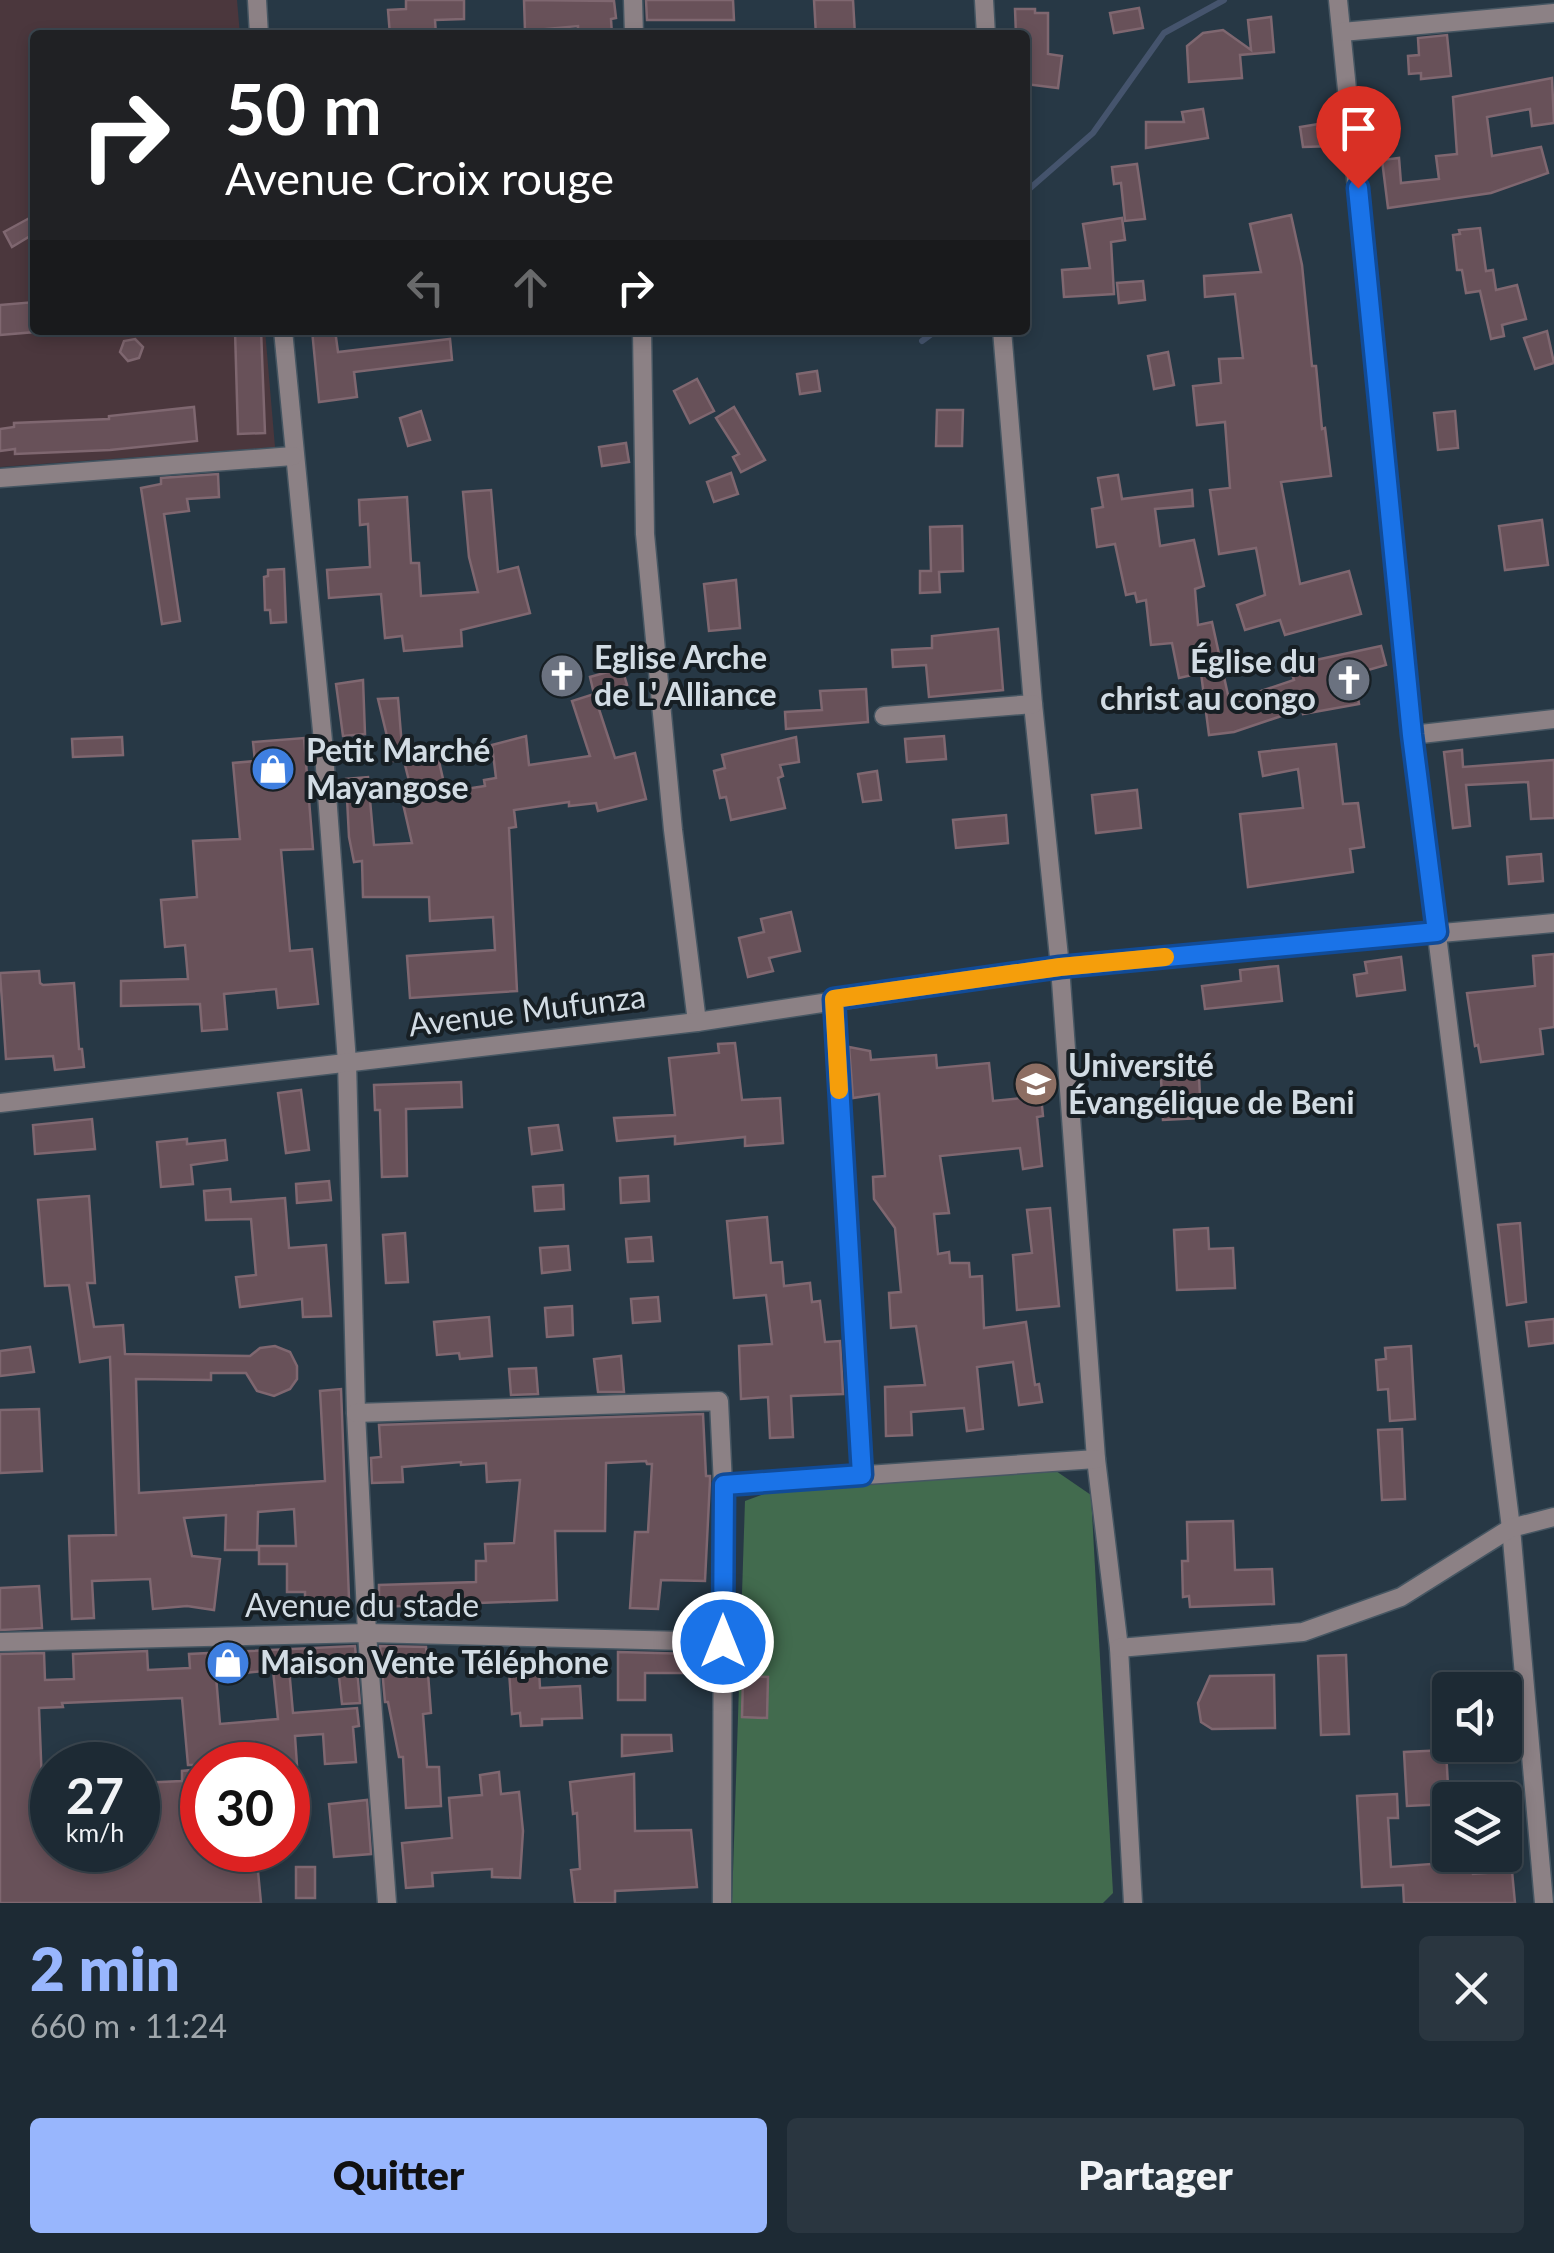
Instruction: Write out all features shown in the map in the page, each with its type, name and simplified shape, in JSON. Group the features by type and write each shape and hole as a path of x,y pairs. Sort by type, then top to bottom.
{"street":[{"path":"256,0 259,30"},
{"path":"633,0 634,30"},
{"path":"984,0 986,30"},
{"path":"1338,0 1412,735 1510,1528 1547,1875 1544,1903"},
{"path":"1342,32 1554,13"},
{"path":"283,335 324,741 348,1062 356,1413 387,1903"},
{"path":"642,335 645,534 673,830 697,1022"},
{"path":"1002,335 1033,704 1060,967 1096,1460 1119,1648 1133,1903"},
{"path":"0,478 294,456"},
{"path":"884,716 1033,704"},
{"path":"1412,735 1554,719"},
{"name":"Avenue Mufunza","path":"0,1103 697,1022 1060,967 1554,923"},
{"path":"834,999 862,1475"},
{"path":"356,1413 719,1402 724,1485 722,1903"},
{"path":"724,1485 1096,1460"},
{"path":"1119,1648 1303,1632 1401,1597 1510,1528 1554,1517"},
{"name":"Avenue du stade","path":"0,1642 367,1633 723,1642"}],"shaded area":[{"path":"0,0 237,0 240,30 30,30 30,335 265,335 275,447 0,467"}],"green space":[{"path":"1056,1471 1091,1495 1113,1893 1103,1903 732,1903 745,1501 780,1488"}],"building":[{"path":"406,0 464,0 464,19 435,20 436,30 390,30 388,10 406,9"},
{"path":"524,0 614,1 616,18 611,19 612,30 578,30 578,26 525,30"},
{"path":"646,0 733,0 734,20 647,20"},
{"path":"814,0 853,0 855,30 816,30"},
{"path":"1139,8 1143,28 1114,33 1110,13"},
{"path":"1015,9 1048,13 1048,54 1062,56 1058,88 1030,85 1030,30 1016,30"},
{"path":"1271,17 1274,52 1240,55 1242,78 1189,82 1187,46 1203,33 1223,30 1251,50 1248,20"},
{"path":"1447,35 1451,76 1421,79 1421,73 1409,74 1408,56 1419,55 1418,38"},
{"path":"1552,78 1554,123 1532,126 1530,109 1487,117 1492,156 1541,147 1548,173 1491,193 1388,208 1382,160 1399,158 1401,183 1439,179 1436,156 1457,154 1453,97"},
{"path":"1203,109 1208,138 1146,148 1146,122 1184,122 1182,112"},
{"path":"1331,122 1335,146 1303,147 1300,127"},
{"path":"1137,164 1145,219 1125,221 1121,183 1114,184 1112,167"},
{"path":"1291,215 1302,265 1312,366 1316,366 1331,476 1281,482 1300,584 1349,571 1361,614 1285,635 1280,620 1245,630 1237,605 1265,595 1256,548 1219,554 1210,490 1230,488 1225,422 1197,425 1193,386 1221,383 1219,359 1243,358 1235,294 1205,297 1204,276 1261,272 1250,224"},
{"path":"30,218 30,236 12,247 4,232"},
{"path":"1122,218 1125,240 1111,242 1114,294 1064,297 1062,270 1090,268 1083,224"},
{"path":"1480,228 1486,271 1493,270 1496,290 1517,285 1526,319 1502,325 1504,336 1491,339 1480,291 1466,293 1462,270 1457,270 1453,235 1460,234 1459,230"},
{"path":"1143,281 1145,300 1119,303 1117,283"},
{"path":"30,302 30,332 0,335 0,305"},
{"path":"1547,331 1554,363 1535,369 1524,338"},
{"path":"235,335 261,335 265,433 238,434"},
{"path":"312,335 336,335 338,352 450,339 452,360 354,372 357,397 319,402"},
{"path":"135,339 143,347 139,358 128,361 120,352 124,341"},
{"path":"1168,352 1174,385 1154,389 1148,356"},
{"path":"817,371 820,391 800,394 797,374"},
{"path":"697,379 714,411 690,423 674,391"},
{"path":"194,407 197,441 110,450 15,454 15,449 0,451 0,429 14,427 14,423 109,419"},
{"path":"734,407 765,460 741,472 733,457 739,454 716,418"},
{"path":"937,410 963,410 962,446 936,446"},
{"path":"421,411 430,440 408,446 400,418"},
{"path":"1455,411 1458,448 1438,450 1434,413"},
{"path":"626,443 629,462 602,466 599,447"},
{"path":"731,473 738,494 714,502 707,482"},
{"path":"218,474 219,497 187,499 189,511 164,514 180,621 162,624 141,488 161,484 161,478"},
{"path":"1118,475 1122,499 1192,490 1193,506 1155,509 1160,546 1194,540 1204,586 1195,589 1198,625 1212,622 1228,695 1261,691 1294,680 1290,668 1311,661 1381,646 1386,665 1354,674 1359,704 1303,714 1302,709 1234,732 1209,735 1201,673 1179,678 1172,643 1151,645 1146,600 1137,602 1135,593 1126,595 1115,544 1097,547 1092,509 1103,507 1098,478"},
{"path":"491,490 498,572 518,567 530,613 461,630 462,646 404,651 402,636 385,638 381,594 329,598 327,570 370,567 368,524 360,525 359,500 407,497 411,563 419,563 421,596 478,592 469,557 463,492"},
{"path":"1542,520 1548,565 1505,570 1499,526"},
{"path":"962,526 963,571 939,572 940,592 920,593 920,571 931,571 930,527"},
{"path":"284,569 286,622 271,623 270,610 265,610 264,577 268,570"},
{"path":"736,580 740,628 709,631 704,584"},
{"path":"998,629 1003,690 929,697 926,665 893,667 892,650 932,648 932,636"},
{"path":"622,668 627,685 594,694 590,677"},
{"path":"363,680 365,734 343,736 336,684"},
{"path":"866,689 868,722 786,729 785,712 822,710 820,691"},
{"path":"594,694 615,758 635,753 646,799 598,811 596,803 569,806 569,802 514,810 516,827 509,828 517,991 410,998 407,956 495,950 493,917 430,921 429,897 363,897 362,861 354,862 349,837 346,779 368,777 374,845 412,843 401,795 412,793 405,765 438,757 446,792 485,786 484,780 496,778 492,745 526,736 529,765 590,756 572,701"},
{"path":"398,698 403,759 393,761 378,699"},
{"path":"944,736 946,759 907,762 905,739"},
{"path":"122,737 123,755 73,757 72,739"},
{"path":"796,737 799,762 780,765 783,776 778,778 785,808 731,820 726,797 720,798 714,771 725,768 722,755"},
{"path":"304,738 313,849 281,850 290,951 312,949 318,1004 278,1008 276,989 224,994 227,1029 202,1031 200,1004 121,1006 121,981 188,979 185,945 165,947 161,900 197,897 193,841 240,839 233,763 255,761 253,742"},
{"path":"1336,744 1343,804 1358,803 1364,847 1350,849 1353,872 1248,887 1240,814 1303,808 1298,769 1263,776 1259,752"},
{"path":"1462,750 1463,767 1554,760 1554,818 1531,819 1528,782 1466,785 1470,826 1453,828 1444,752"},
{"path":"877,771 881,800 863,802 858,774"},
{"path":"1137,790 1141,828 1096,833 1092,795"},
{"path":"1006,815 1008,843 956,848 953,820"},
{"path":"1541,854 1543,881 1509,884 1507,857"},
{"path":"791,912 800,951 769,958 773,971 748,977 739,938 764,932 761,919"},
{"path":"1554,954 1554,1027 1540,1029 1543,1054 1481,1062 1467,993 1535,986 1533,956"},
{"path":"1401,957 1405,990 1357,996 1354,975 1367,973 1365,962"},
{"path":"1278,966 1282,1001 1205,1009 1202,986 1241,981 1240,970"},
{"path":"39,971 43,985 74,983 84,1067 55,1070 53,1056 6,1059 0,973"},
{"path":"735,1043 742,1100 780,1098 783,1143 745,1146 745,1137 675,1144 675,1136 617,1141 614,1118 675,1115 669,1058 719,1053 718,1044"},
{"path":"849,1047 870,1051 871,1060 936,1055 937,1068 989,1063 993,1101 1041,1096 1043,1116 1037,1117 1042,1166 1023,1169 1020,1148 940,1156 949,1213 934,1214 938,1254 949,1252 950,1263 969,1263 970,1277 982,1276 984,1328 1026,1322 1035,1385 1039,1384 1042,1402 1019,1405 1013,1362 977,1367 983,1429 967,1431 964,1408 911,1412 912,1435 886,1436 885,1387 925,1385 916,1326 891,1328 889,1293 901,1292 895,1228 874,1199 873,1177 885,1176 879,1094 853,1098"},
{"path":"1199,1076 1201,1118 1163,1120 1161,1078"},
{"path":"461,1082 462,1107 406,1109 407,1176 382,1177 380,1110 375,1110 374,1085"},
{"path":"301,1090 309,1150 286,1153 278,1093"},
{"path":"92,1119 95,1149 35,1154 33,1125"},
{"path":"558,1125 562,1150 532,1154 529,1128"},
{"path":"187,1139 187,1144 225,1140 227,1160 191,1165 193,1184 161,1187 157,1142"},
{"path":"648,1176 649,1201 621,1203 620,1178"},
{"path":"329,1181 331,1200 297,1203 296,1184"},
{"path":"563,1185 564,1209 535,1211 533,1187"},
{"path":"230,1189 231,1202 285,1198 289,1248 326,1245 331,1316 303,1317 302,1299 240,1307 236,1277 256,1275 251,1219 206,1220 204,1191"},
{"path":"89,1196 95,1283 87,1283 94,1327 123,1325 125,1354 250,1356 260,1348 275,1346 290,1352 297,1366 297,1379 290,1389 274,1396 257,1391 246,1373 211,1373 211,1380 136,1379 139,1493 325,1481 320,1391 341,1389 349,1599 305,1600 305,1592 287,1592 287,1564 259,1564 259,1546 296,1546 294,1509 258,1512 257,1550 225,1550 226,1515 184,1518 192,1556 220,1559 214,1610 187,1606 153,1609 150,1579 92,1581 94,1618 72,1619 69,1536 116,1535 110,1357 80,1362 69,1285 45,1286 38,1200"},
{"path":"1050,1208 1059,1306 1017,1310 1013,1255 1032,1253 1027,1210"},
{"path":"767,1217 771,1263 782,1262 784,1286 810,1283 812,1302 820,1301 825,1342 840,1341 843,1394 791,1396 793,1437 770,1438 768,1397 741,1399 739,1346 772,1344 766,1295 734,1298 727,1221"},
{"path":"1520,1223 1526,1302 1507,1305 1498,1225"},
{"path":"1208,1228 1209,1249 1233,1248 1235,1288 1177,1290 1174,1230"},
{"path":"405,1233 408,1282 386,1283 383,1235"},
{"path":"651,1237 653,1261 628,1262 626,1239"},
{"path":"568,1246 570,1270 542,1273 540,1248"},
{"path":"658,1297 660,1321 633,1323 631,1299"},
{"path":"572,1306 573,1335 547,1337 545,1308"},
{"path":"489,1317 492,1356 460,1359 459,1353 437,1355 434,1322"},
{"path":"1554,1319 1554,1343 1529,1346 1526,1322"},
{"path":"1411,1346 1415,1419 1390,1421 1388,1389 1378,1390 1376,1360 1386,1359 1385,1348"},
{"path":"30,1347 34,1372 0,1376 0,1351"},
{"path":"621,1356 624,1392 598,1392 594,1359"},
{"path":"536,1368 538,1394 511,1395 509,1369"},
{"path":"39,1409 42,1471 0,1473 0,1410"},
{"path":"703,1414 706,1476 710,1476 705,1581 661,1580 658,1609 630,1608 635,1532 648,1532 652,1464 646,1461 606,1463 605,1531 555,1531 557,1600 379,1607 379,1585 476,1582 476,1561 486,1561 485,1544 514,1543 520,1480 487,1482 486,1463 461,1462 402,1467 403,1482 372,1483 371,1458 381,1457 379,1425"},
{"path":"1402,1429 1405,1499 1382,1500 1378,1430"},
{"path":"1233,1521 1235,1570 1272,1569 1274,1604 1190,1607 1189,1596 1183,1597 1182,1561 1188,1561 1187,1522"},
{"path":"39,1586 42,1628 0,1630 0,1588"},
{"path":"355,1646 360,1703 342,1704 338,1668 289,1668 293,1713 357,1708 359,1726 353,1727 356,1762 325,1764 323,1734 295,1736 295,1742 186,1742 182,1698 62,1703 63,1707 39,1708 40,1742 30,1742 30,1872 160,1872 160,1782 180,1781 180,1872 258,1872 261,1903 0,1903 0,1654 44,1653 45,1680 74,1679 73,1654 147,1651 148,1670 190,1668 189,1654","holes":["273,1670 278,1719 220,1724 216,1676"]},
{"path":"380,1646 426,1647 431,1713 423,1714 427,1767 439,1767 441,1806 406,1808 403,1757 399,1757 385,1702"},
{"path":"618,1652 695,1654 695,1673 645,1673 645,1700 618,1700"},
{"path":"1346,1655 1349,1734 1321,1735 1318,1656"},
{"path":"539,1669 540,1688 580,1686 582,1718 542,1719 542,1725 521,1726 520,1713 512,1714 509,1671"},
{"path":"1274,1675 1275,1728 1212,1729 1201,1722 1198,1703 1210,1676"},
{"path":"743,1676 768,1677 767,1718 742,1717"},
{"path":"622,1735 671,1735 672,1751 622,1756"},
{"path":"1432,1751 1432,1762 1447,1762 1448,1782 1432,1782 1432,1805 1407,1806 1404,1752"},
{"path":"499,1772 501,1794 519,1792 523,1831 520,1878 492,1877 492,1869 432,1873 433,1886 406,1888 402,1843 452,1838 449,1798 482,1795 480,1775"},
{"path":"634,1774 635,1831 691,1830 697,1887 615,1891 615,1903 575,1903 571,1870 580,1869 577,1813 573,1814 570,1782"},
{"path":"1397,1794 1398,1818 1388,1818 1391,1867 1432,1864 1432,1872 1512,1872 1515,1903 1404,1903 1403,1885 1362,1887 1357,1796"},
{"path":"367,1800 371,1854 334,1857 329,1804"},
{"path":"310,1867 315,1867 315,1898 296,1898 296,1872 310,1872"}],"waterway":[{"path":"1030,188 1093,133 1164,33 1224,0"},
{"path":"922,341 930,335"}],"slow traffic":[{"path":"839,1090 834,999 1060,967 1165,957"}],"place":[{"name":"Eglise Arche de L' Alliance","path":"562,676"},
{"name":"Église du christ au congo","path":"1349,680"},
{"name":"Petit Marché Mayangose","path":"273,769"},
{"name":"Université Évangélique de Beni","path":"1036,1084"},
{"name":"Maison Vente Téléphone","path":"228,1663"}],"route":[{"path":"723,1642 724,1485 862,1475 834,999 1060,967 1437,932 1412,735 1358,188"}]}
